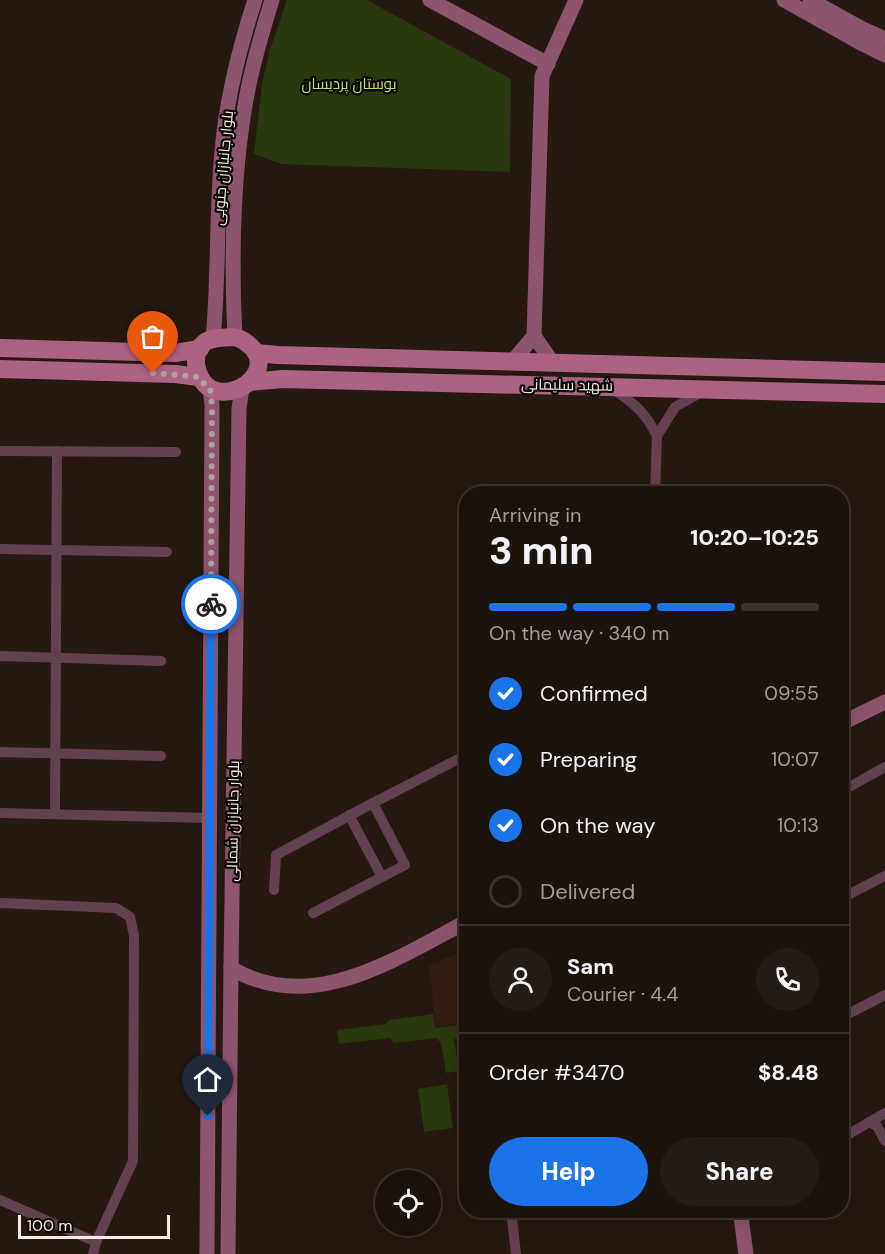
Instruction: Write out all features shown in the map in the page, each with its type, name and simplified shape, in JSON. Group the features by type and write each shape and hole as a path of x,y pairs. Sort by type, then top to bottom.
{"main road":[{"name":"بلوار جانبازان جنوبی","path":"206,344 216,302 217,216 222,150 231,85 255,0"},
{"name":"بلوار جانبازان جنوبی","path":"235,337 234,216 238,152 248,88 272,0"},
{"path":"430,0 548,64"},
{"path":"553,363 534,336 542,76 576,0"},
{"path":"784,0 885,54"},
{"path":"810,0 885,39"},
{"path":"512,362 534,336"},
{"path":"0,348 176,353 235,337 246,342 258,357 258,367 254,378 237,390 223,392 215,391 205,382 175,374 0,369"},
{"path":"205,382 196,358 206,344"},
{"name":"شهید سلیمانی","path":"256,353 885,372"},
{"name":"شهید سلیمانی","path":"245,385 283,379 885,394"},
{"name":"بلوار جانبازان شمالی","path":"205,382 212,405 207,1254"},
{"name":"بلوار جانبازان شمالی","path":"228,1254 239,404 245,385"},
{"path":"849,720 885,702"},
{"path":"231,968 261,982 314,986 336,983 386,964 459,926"},
{"path":"741,1218 746,1254"}],"street":[{"path":"609,386 640,409 657,436 655,486"},
{"path":"657,436 675,407 708,389"},
{"path":"0,451 176,452"},
{"path":"55,813 57,451"},
{"path":"0,549 167,552"},
{"path":"0,656 161,661"},
{"path":"0,752 161,756"},
{"path":"274,890 276,855 459,759"},
{"path":"849,787 885,767"},
{"path":"313,913 405,865 373,803"},
{"path":"0,813 210,818"},
{"path":"349,815 382,877"},
{"path":"849,894 885,876"},
{"path":"0,903 116,908 130,917 134,936 133,1161 96,1242 93,1254"},
{"path":"849,1013 885,995"},
{"path":"849,1134 885,1113"},
{"path":"869,1122 877,1126 885,1141"},
{"path":"0,1200 96,1242"},
{"path":"512,1218 516,1254"}],"shaded area":[{"path":"459,951 459,1023 436,1026 429,966"}],"green space":[{"name":"بوستان پردیسان","path":"287,0 367,0 511,79 510,172 281,164 254,154 262,84 270,49"},
{"path":"433,1014 435,1028 459,1025 459,1038 454,1039 459,1071 446,1073 441,1043 436,1038 394,1043 390,1038 339,1044 337,1030 386,1024 389,1020"},
{"path":"447,1084 453,1128 424,1132 418,1089"}],"way so far":[{"path":"153,373 199,377 210,388 212,405 211,604"}],"route":[{"path":"208,1116 211,604"}]}
